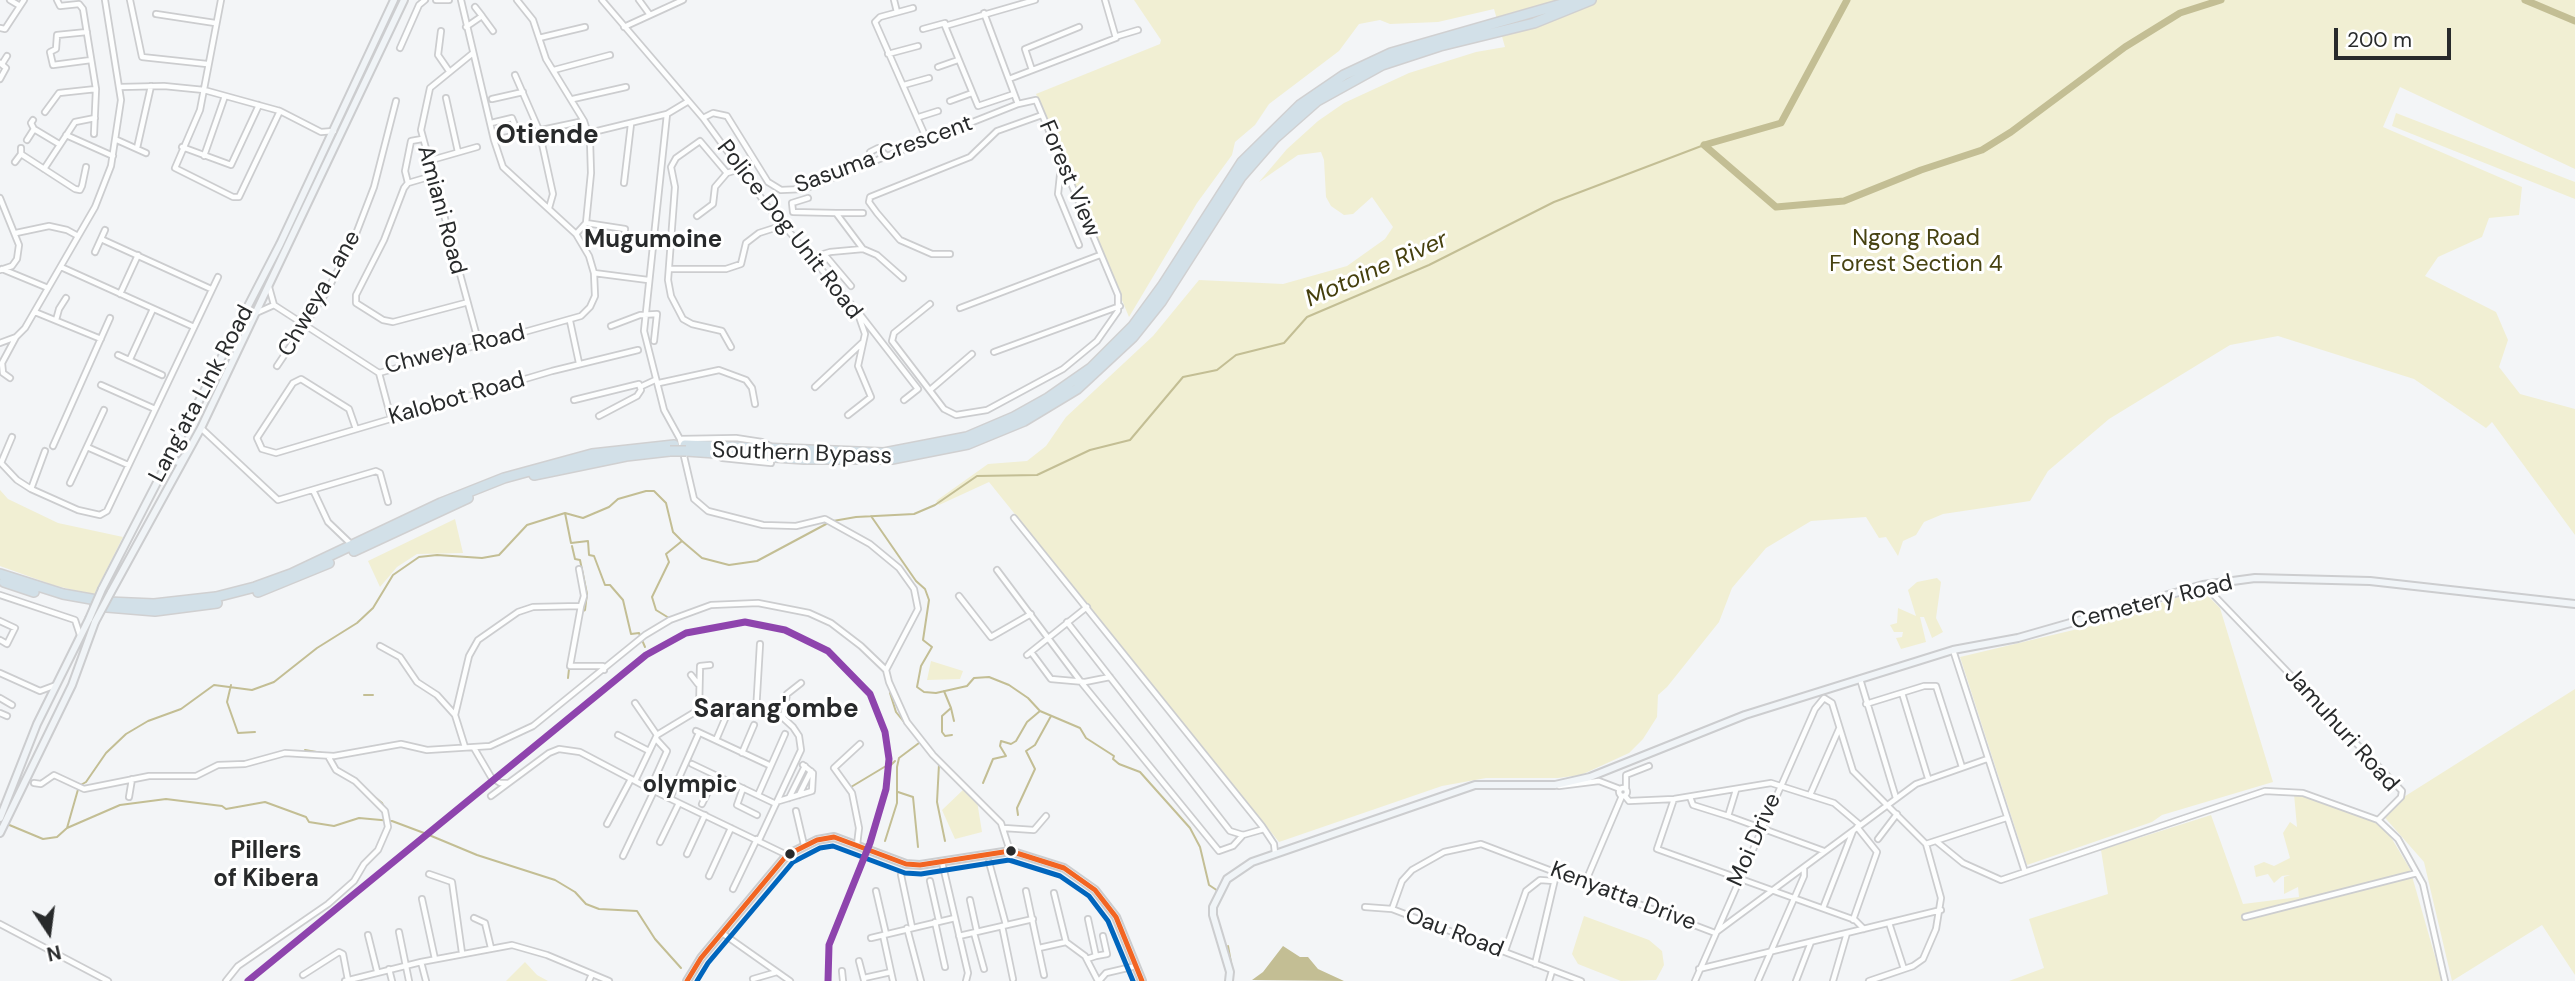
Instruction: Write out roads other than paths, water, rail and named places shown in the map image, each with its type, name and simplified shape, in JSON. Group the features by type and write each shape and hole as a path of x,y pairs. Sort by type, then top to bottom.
{"highway":[{"name":"Southern Bypass","path":"0,574 81,598 154,604 182,602 255,587 441,503 504,478 592,454 680,448 867,453 915,449 974,435 1033,407 1091,368 1133,326 1163,285 1242,162 1300,105 1344,75 1391,53 1576,0"},
{"name":"Southern Bypass","path":"0,580 56,598 110,608 155,611 233,600 304,576 416,521 508,482 614,458 680,448 804,459 892,458 968,444 1024,421 1077,389 1133,337 1161,302 1241,177 1280,132 1318,101 1362,75 1396,60 1534,23 1591,0"}],"street":[{"path":"10,0 20,6"},
{"path":"0,27 5,29 24,0"},
{"path":"57,0 60,6 82,6 96,89 94,134"},
{"path":"10,378 1,373 2,363 16,337 36,312 101,194 113,156 117,140 120,88 105,0"},
{"path":"130,0 142,57 208,64"},
{"path":"221,0 204,90 176,170 210,187 240,197 280,111"},
{"name":"Lang'ata Link Road","path":"3,817 25,780 72,685 102,589 280,244 394,0"},
{"name":"Lang'ata Link Road","path":"3,817 10,788 37,724 80,635 111,592 201,428 404,0"},
{"path":"400,48 419,5 425,0"},
{"path":"436,0 449,0"},
{"path":"461,0 499,161 576,234 589,256 594,273 594,296 590,307 581,316 570,321 579,363"},
{"path":"517,0 533,20 554,70 573,99 589,133 591,156 586,223 576,234"},
{"path":"602,0 703,118"},
{"path":"639,0 650,15"},
{"path":"624,27 683,0"},
{"path":"894,0 897,12"},
{"path":"923,29 1035,0"},
{"path":"1105,0 1118,36"},
{"path":"475,7 493,31"},
{"path":"914,8 875,22 928,140"},
{"path":"984,13 1018,104"},
{"path":"156,14 215,23"},
{"path":"466,27 482,16"},
{"path":"946,23 958,60 979,107 1014,94"},
{"path":"539,38 585,27"},
{"path":"1032,70 1026,49 1079,27"},
{"path":"1009,79 1139,30"},
{"path":"441,31 438,55 449,71"},
{"path":"87,32 57,35 56,49 50,52 53,65 91,60"},
{"path":"888,54 918,46"},
{"name":"Amiani Road","path":"473,53 449,71 428,92 422,122 422,139 465,303 479,344"},
{"path":"554,70 610,55"},
{"path":"0,79 6,68 1,63 7,57"},
{"path":"939,67 958,60"},
{"path":"515,75 539,130 553,194 549,208"},
{"path":"904,85 929,78"},
{"path":"120,88 151,86 204,90 280,111 321,132 334,131"},
{"path":"137,148 151,86"},
{"path":"573,99 626,87"},
{"path":"45,111 61,92 96,89"},
{"path":"492,99 523,92"},
{"path":"950,101 972,93"},
{"path":"204,156 225,96"},
{"path":"446,99 458,152"},
{"name":"Sasuma Crescent","path":"703,118 713,113 726,116 766,178 780,190 797,191 1018,104 1033,100 1038,104"},
{"name":"Chweya Lane","path":"277,366 341,266 366,211 396,101"},
{"path":"589,133 667,114 687,102"},
{"name":"Forest View","path":"1038,104 1120,306"},
{"path":"182,147 227,166 233,164 259,105"},
{"path":"919,117 938,111"},
{"path":"667,114 644,331 665,414 680,448 694,499 704,509 763,525 796,526 825,519 886,555 905,575 916,594 917,614 886,670"},
{"path":"950,254 932,254 900,240 877,214 869,202 870,197 970,157 997,131 1042,116"},
{"path":"44,169 59,144 79,120 95,118"},
{"path":"491,123 512,118 519,135"},
{"name":"Police Dog Unit Road","path":"703,118 740,169 857,311 865,331 858,366 871,397 848,415"},
{"path":"33,120 31,124 34,129 59,144"},
{"path":"494,140 584,121"},
{"path":"624,183 631,124"},
{"path":"27,139 34,129"},
{"path":"321,132 326,148"},
{"path":"66,135 113,156"},
{"path":"422,139 411,141 405,171 408,183 356,295 356,303 383,320 393,322 465,303"},
{"path":"117,140 146,153"},
{"path":"727,173 703,141 695,142 672,164 675,187 669,288 677,312 692,324 722,331 731,347"},
{"path":"428,161 477,147"},
{"path":"872,163 870,152 878,148 887,156"},
{"path":"15,162 21,151 44,169 80,190 86,167"},
{"path":"1062,163 1058,194 1079,245"},
{"path":"697,216 713,204 715,187 727,173 740,169"},
{"path":"408,183 432,176"},
{"path":"0,198 16,233 17,259 12,266 1,269"},
{"path":"808,198 792,203 793,212 863,213"},
{"path":"836,213 863,250"},
{"path":"586,223 625,229 624,241"},
{"path":"670,269 726,269 741,264 746,243 759,233 785,225"},
{"path":"16,233 49,226 78,236"},
{"path":"95,252 105,230"},
{"path":"101,239 211,289"},
{"path":"813,257 863,250 877,256 904,278"},
{"path":"824,254 851,286"},
{"path":"120,294 138,255"},
{"name":"Forest View","path":"960,308 1100,255"},
{"path":"61,267 194,327"},
{"path":"1,269 48,288"},
{"path":"594,273 648,281"},
{"path":"12,437 0,463 17,480 78,510 100,515 107,511 218,277"},
{"path":"256,313 274,305 269,287"},
{"path":"56,320 66,298"},
{"path":"930,304 891,338 950,414 965,415 987,411 1073,361 1097,341 1120,306"},
{"name":"Chweya Road","path":"274,305 379,373 570,321"},
{"path":"994,352 1120,306"},
{"path":"130,359 153,309"},
{"path":"857,311 918,389 904,401"},
{"path":"36,312 101,339"},
{"path":"611,326 645,314 659,317 654,341"},
{"path":"52,446 110,318"},
{"path":"0,343 16,337"},
{"path":"815,387 863,343"},
{"name":"Kalobot Road","path":"356,429 349,409 306,380 298,380 258,434 262,449 276,453 579,363 638,349"},
{"path":"930,390 972,354"},
{"path":"118,355 162,375"},
{"path":"600,416 636,396 640,387 719,370 749,383 755,404"},
{"path":"379,373 391,418"},
{"path":"574,400 634,382 640,387"},
{"path":"101,385 155,409"},
{"path":"70,484 104,410"},
{"path":"201,428 278,500 379,471 388,502"},
{"path":"178,438 172,458 180,462 188,453"},
{"path":"88,447 129,465"},
{"path":"680,448 771,463"},
{"path":"31,488 45,450"},
{"path":"146,502 163,479 167,487 158,508"},
{"path":"313,490 328,522 352,545"},
{"path":"1014,519 1264,829 1274,845 1275,853"},
{"path":"579,569 584,591 570,666 603,666 604,670"},
{"path":"997,570 1081,682 1219,851 1233,846 1243,835 1264,829"},
{"name":"Cemetery Road","path":"1229,981 1230,972 1213,907 1227,880 1252,862 1475,785 1555,785 1600,780 1735,719 1861,682 1953,650 2018,638 2203,585 2255,578 2371,581 2575,604"},
{"name":"Jamuhuri Road","path":"1936,841 1963,863 1996,879 2007,879 2265,790 2303,793 2378,820 2402,792 2203,585"},
{"path":"0,595 75,620 80,635"},
{"path":"959,596 992,637 1031,614"},
{"path":"34,783 41,784 54,775 84,789 149,776 195,776 218,765 245,764 285,753 328,756 401,744 427,750 474,748 499,743 533,726 645,635 670,620 711,605 758,603 802,611 831,623 886,670 894,697 911,727 934,757 981,800 1004,828 1010,851"},
{"path":"455,715 469,656 478,640 527,608 581,607"},
{"path":"1087,607 1029,653 1049,679 1081,682 1110,677"},
{"path":"0,621 15,628 6,644 0,640"},
{"path":"1067,622 1217,816 1230,831 1243,835"},
{"path":"756,712 760,644"},
{"path":"380,646 400,657 417,682 437,695 455,715 464,747"},
{"path":"1953,650 2025,872"},
{"path":"699,711 700,666 710,665"},
{"path":"0,673 40,691 57,685"},
{"path":"691,675 698,685"},
{"path":"1861,682 1896,799"},
{"path":"783,718 787,695 801,683"},
{"path":"1866,704 1932,685 1938,687 1962,767"},
{"path":"1902,693 1928,778"},
{"path":"0,698 12,705"},
{"name":"Moi Drive","path":"1695,981 1738,878 1819,702 1824,698 1831,702 1839,728"},
{"path":"623,856 667,751 635,703"},
{"path":"607,824 656,737 699,711 756,712 783,718 799,736 801,750 733,889"},
{"path":"0,713 7,716"},
{"path":"37,724 28,750 30,755 34,755 56,716"},
{"path":"716,740 725,719"},
{"path":"742,753 754,725"},
{"path":"1839,728 1854,773 1926,844 1941,898 1941,910 1925,956 1917,965 1869,981"},
{"path":"1810,795 1839,728"},
{"path":"670,798 697,732 769,765"},
{"path":"758,795 785,734"},
{"path":"618,735 649,751"},
{"path":"857,845 859,828 852,793 834,768 860,744"},
{"path":"474,748 491,777 500,783 509,783"},
{"path":"491,796 549,753 568,748 787,855"},
{"path":"226,981 238,966 328,904 354,881 378,850 388,820 381,806 355,781 336,770 328,756"},
{"name":"Kenyatta Drive","path":"1392,909 1406,874 1444,852 1473,845 1487,845 1715,933 1928,778 1987,759"},
{"path":"692,764 777,802 812,791 814,779 811,771 804,766 789,798"},
{"path":"1585,884 1623,793 1626,775 1649,766"},
{"path":"799,796 811,771"},
{"path":"702,804 716,776"},
{"path":"129,797 132,779"},
{"path":"1600,780 1623,793 1629,801 1690,797 1768,783 1834,803 1877,852 1853,920"},
{"path":"743,788 737,805 757,816"},
{"path":"1728,816 1736,790"},
{"path":"1690,797 1693,805 1824,852"},
{"path":"1674,799 1657,849 1823,908 1853,920 1864,929"},
{"path":"660,842 679,803"},
{"path":"796,811 804,845"},
{"path":"1878,839 1897,814"},
{"path":"687,854 705,815"},
{"path":"1004,828 1034,830 1046,816"},
{"path":"0,833 3,817"},
{"path":"1926,844 2006,818"},
{"path":"2378,820 2392,831 2417,873 2425,893 2445,981"},
{"path":"709,876 731,828"},
{"path":"1823,908 1857,828"},
{"path":"687,981 722,933 787,855 804,845 834,837 906,864 942,862 1010,851 1056,865 1095,890 1121,926 1142,981"},
{"path":"942,862 968,973 965,981"},
{"path":"989,862 1013,979"},
{"path":"1758,981 1804,868"},
{"path":"1535,964 1557,873"},
{"path":"2245,917 2417,873"},
{"path":"429,874 451,880 462,953"},
{"path":"901,875 921,981"},
{"path":"1505,951 1527,891 1544,878 1555,881"},
{"path":"930,881 946,967"},
{"path":"876,891 893,981"},
{"path":"1026,891 1044,975"},
{"path":"1054,893 1066,942 1087,959 1099,981 1107,973 1137,966"},
{"path":"422,899 435,958"},
{"path":"970,900 984,969"},
{"name":"Oau Road","path":"1365,907 1392,909 1581,981"},
{"path":"1699,969 1941,910"},
{"path":"474,918 485,923 491,948"},
{"path":"871,937 955,918"},
{"path":"959,936 1033,919"},
{"path":"1088,919 1096,956"},
{"path":"1889,923 1904,969"},
{"path":"0,924 108,981"},
{"path":"399,932 409,981"},
{"path":"722,933 790,981"},
{"path":"1833,981 1847,933"},
{"path":"369,935 377,971"},
{"path":"1087,959 1107,954 1103,936"},
{"path":"1039,948 1066,942"},
{"path":"1796,981 1811,942"},
{"path":"303,975 339,952 343,954 347,980 421,961 512,944 609,981"},
{"path":"421,961 426,981"},
{"path":"859,961 864,980 891,972"},
{"path":"389,969 393,981"},
{"path":"842,971 843,981"},
{"path":"1549,981 1552,971"},
{"path":"753,979 778,972"},
{"path":"589,981 592,974"}],"waterway":[{"path":"1704,145 1781,123 1847,0"},
{"path":"1704,145 1776,207 1844,201 1921,170 1982,150 2011,132 2125,47 2180,13 2221,0"},
{"path":"2525,0 2575,21"},
{"name":"Motoine River","path":"833,521 914,514 935,505 977,476 1037,475 1090,450 1130,440 1183,377 1217,370 1236,355 1284,343 1307,317 1429,265 1554,202 1704,145"},
{"name":"Motoine River","path":"7,824 43,839 57,837 67,828 79,786 86,782 106,753 126,734 148,721 181,709 214,685 252,690 274,682 317,648 357,623 373,608 393,575 419,557 437,555 482,558 499,555 527,525 565,513 583,518 609,507 618,499 646,491 654,491 666,503 673,532 682,541 702,558 729,565 757,561 828,523"},
{"path":"565,513 571,543 588,541 589,555 594,556 605,585 610,585 623,600 631,634 639,633 645,647"},
{"path":"871,516 916,581 925,589 929,600 923,640 932,647 921,666 917,687 924,692 936,693 967,686 974,678 989,677 1009,685 1028,698 1040,711 1080,728 1086,738 1114,756 1113,759 1119,764 1140,772 1190,828 1200,847 1209,885 1218,891"},
{"path":"669,618 656,610 652,597 669,562 666,554 682,541"},
{"path":"572,546 575,559 580,560 587,594 585,610 581,612"},
{"path":"568,678 569,669"},
{"path":"231,685 227,702 238,733 255,732"},
{"path":"944,691 951,708 942,716 942,732 945,736 952,735"},
{"path":"890,693 896,712 928,752"},
{"path":"364,695 373,695"},
{"path":"951,708 954,721"},
{"path":"983,783 993,759 1006,756 1000,746 1001,741 1011,744 1016,741 1027,722 1040,711"},
{"path":"1018,815 1017,808 1035,769 1026,751 1035,745 1051,716"},
{"path":"885,841 897,803 899,758 919,743"},
{"path":"305,750 322,753"},
{"path":"891,765 895,761"},
{"path":"939,764 937,802 945,841"},
{"path":"851,787 886,766"},
{"path":"946,771 960,785"},
{"path":"898,792 913,797 918,847"},
{"path":"371,794 382,803 389,820"},
{"path":"67,828 120,805 166,799 222,806 226,809 265,802 306,817 309,822 334,826 359,818 392,821 424,833"},
{"path":"429,835 477,855 555,880 575,892 586,904 599,909 637,911 655,939 681,968"},
{"path":"1228,946 1232,968"}],"district":[{"name":"Otiende","path":"547,136"},
{"name":"Mugumoine","path":"653,241"},
{"name":"Sarang'ombe","path":"776,710"},
{"name":"olympic","path":"690,786"},
{"name":"Pillers of Kibera","path":"266,866"}],"park label":[{"name":"Ngong Road Forest Section 4","path":"1916,252"}]}
